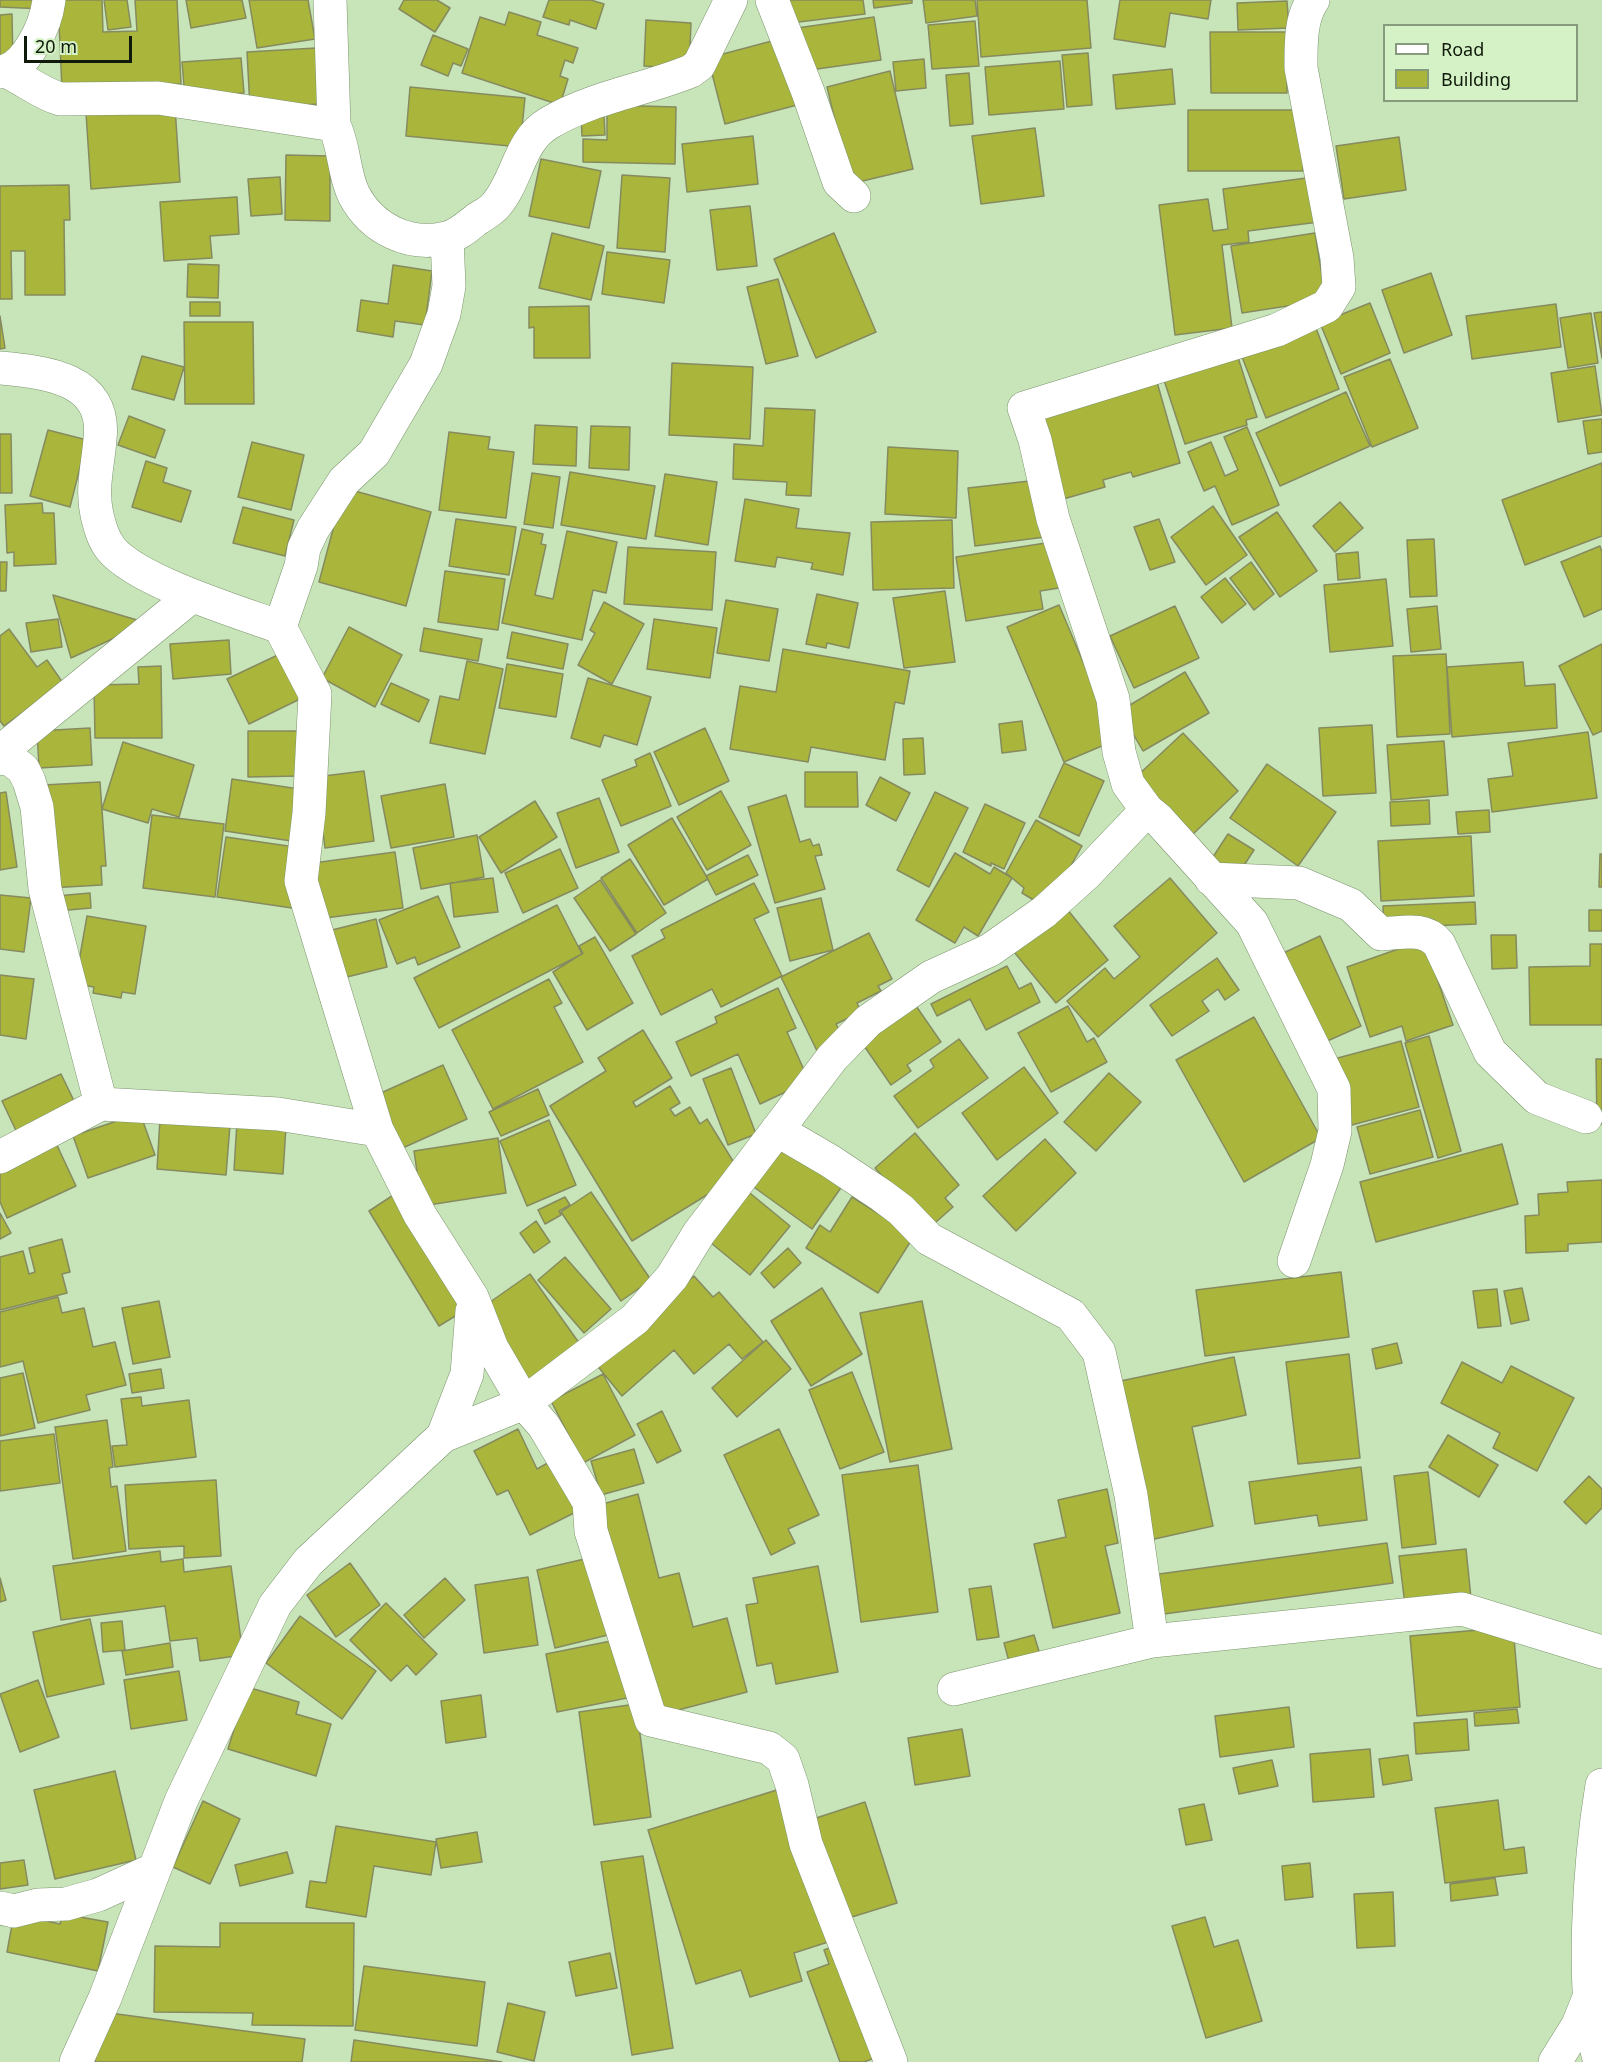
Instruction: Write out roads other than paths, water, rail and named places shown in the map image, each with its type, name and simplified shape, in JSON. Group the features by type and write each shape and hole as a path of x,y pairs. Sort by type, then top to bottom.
{"street":[{"path":"2,72 18,65 37,38 47,17 49,0"},
{"path":"330,0 334,125 342,142 353,193 373,218 397,236 409,240 447,238 495,206 513,179 526,145 548,123 588,106 683,74 699,65 730,0"},
{"path":"771,0 808,92 839,182 854,196"},
{"path":"1294,1261 1327,1165 1335,1131 1334,1089 1252,923 1158,819 1147,810 1128,784 1119,752 1113,699 1053,519 1035,440 1024,408 1277,330 1327,306 1339,287 1337,258 1301,68 1301,39 1307,9 1313,0"},
{"path":"2,72 25,80 45,94 60,99 158,98 334,125"},
{"path":"279,627 302,566 304,548 313,529 344,481 374,453 426,364 444,314 447,295 447,238"},
{"path":"0,368 60,377 82,388 95,402 100,420 101,437 93,483 101,531 119,558 192,596 279,627 315,694 309,813 301,881 377,1130 420,1215 471,1297 492,1348 524,1403 544,1426 589,1502 591,1531 651,1720 769,1748 783,1759 792,1785 806,1844 891,2062"},
{"path":"0,752 192,596"},
{"path":"0,758 11,759 23,769 37,807 45,889 101,1104"},
{"path":"76,2062 105,1998 153,1870 182,1801 275,1605 308,1562 443,1436 524,1403 635,1319 672,1277 699,1233 832,1058 868,1021 931,977 990,950 1044,912 1085,875 1147,810"},
{"path":"1211,879 1299,883 1352,905 1381,934 1423,932 1432,936 1439,944 1490,1052 1537,1098 1586,1117"},
{"path":"0,1157 101,1104 278,1114 377,1130"},
{"path":"777,1130 830,1161 881,1195 901,1210 929,1239 1071,1315 1092,1342 1099,1352 1131,1495 1152,1641"},
{"path":"443,1436 467,1374 472,1334 471,1297"},
{"path":"954,1689 1152,1641 1462,1609 1602,1652"},
{"path":"1597,2060 1590,1995 1593,1866 1602,1785"},
{"path":"0,1908 14,1911 38,1905 66,1904 98,1895 153,1870"},
{"path":"1555,2062 1578,2025 1590,1995"}]}
